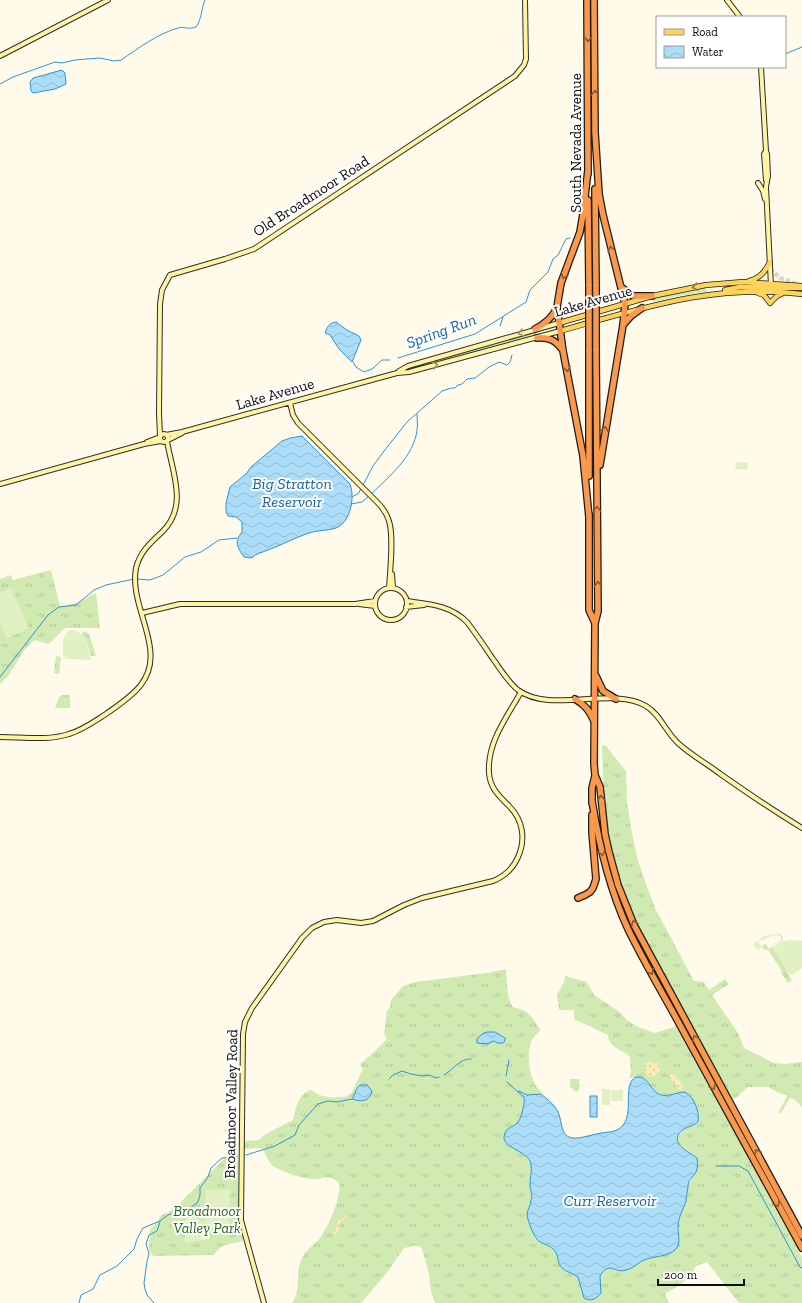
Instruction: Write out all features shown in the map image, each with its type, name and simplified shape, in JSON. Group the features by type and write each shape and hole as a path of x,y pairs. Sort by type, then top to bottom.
{"highway":[{"name":"South Nevada Avenue","path":"587,0 589,517"},
{"name":"South Nevada Avenue","path":"594,0 597,495"},
{"path":"578,898 585,896 590,892 596,879 592,832 592,788 595,776 595,623 598,611 597,495 601,453 623,325 625,304 601,205 595,132"},
{"path":"588,170 580,232 561,283 557,308 563,351 583,456 589,517 590,610 595,623"},
{"path":"621,287 633,296 652,296"},
{"path":"535,329 551,318 557,308"},
{"path":"623,325 631,316 642,308"},
{"path":"537,338 551,339 558,344 563,351"},
{"path":"595,674 604,691 616,699"},
{"path":"575,699 585,705 595,724"},
{"path":"595,776 600,787 605,834 612,864 618,885 634,925 802,1236"},
{"path":"592,800 598,835 607,871 628,928 738,1134 802,1248"}],"main road":[{"path":"746,282 754,280 761,275 770,262"},
{"name":"Lake Avenue","path":"559,323 652,296 706,285 746,282 802,294"},
{"path":"716,293 740,287 771,287"},
{"name":"Lake Avenue","path":"560,331 624,312 686,298 716,293 751,291 771,287 802,287"},
{"path":"751,291 764,295 770,302 777,296 787,292"}],"street":[{"path":"0,56 108,0"},
{"name":"Old Broadmoor Road","path":"162,438 158,413 160,304 162,290 170,274 226,259 254,249 515,76 524,66 526,59 526,0"},
{"path":"727,0 739,16"},
{"path":"761,68 771,287"},
{"path":"758,183 763,191 767,210"},
{"name":"Lake Avenue","path":"397,373 408,366 559,323"},
{"name":"Lake Avenue","path":"0,484 397,373 409,372 560,331"},
{"path":"290,403 298,423 385,510 390,522 391,588"},
{"name":"Lake Avenue","path":"162,438 167,440 182,432"},
{"path":"162,438 169,454"},
{"path":"0,737 44,738 69,734 94,722 131,696 141,685 148,671 151,654 135,584 136,573 139,558 146,547 171,521 178,499 167,440"},
{"path":"391,588 401,592 407,601 404,612 400,617 391,620 380,616 377,612 375,604 379,594 383,590 391,588"},
{"path":"407,601 438,605 448,609 462,618 510,682 521,692 541,699 616,699 637,702 651,709 675,740 686,750 749,794 802,828"},
{"path":"142,613 180,604 375,604"},
{"path":"406,606 428,604"},
{"name":"Broadmoor Valley Road","path":"264,1303 241,1220 243,1041 245,1022 252,1008 302,938 312,928 324,922 337,920 361,923 373,921 404,905 422,898 493,882 511,870 522,848 522,831 515,813 492,787 489,777 489,767 491,752 498,731 521,692"}],"green space":[{"path":"706,288 707,292 683,295 653,302 654,300 652,299"},
{"path":"536,331 537,335 412,368"},
{"path":"736,462 748,463 747,470 735,469"},
{"path":"51,570 60,606 79,602 96,593 100,628 65,628 49,644 35,640 25,650 10,673 0,684 0,579 11,575 13,580"},
{"path":"11,588 29,628 7,638 0,622 0,593"},
{"path":"71,630 80,633 86,640 91,660 66,659 63,656 64,638"},
{"path":"85,631 89,634 96,656 91,656 86,640 81,634"},
{"path":"56,656 61,657 59,674 54,673"},
{"path":"62,695 70,695 70,708 55,708 59,697"},
{"path":"602,746 606,746 626,771 627,803 638,861 656,910 694,981 704,982 709,990 725,979 729,984 712,995 738,1033 744,1048 774,1063 785,1064 802,1062 802,1107 794,1099 790,1098 780,1114 778,1113 788,1095 779,1093 768,1087 748,1087 737,1097 731,1100 648,944 623,888 614,858 606,818"},
{"path":"776,934 783,936 783,940 781,942 768,946 780,941 781,937 777,935 758,941 762,947 757,950 753,944 764,936"},
{"path":"784,941 802,941 802,968 793,975 788,974 786,968 772,947"},
{"path":"766,944 769,949 772,947 786,968 786,971 792,980 788,983 768,950 764,950 762,946"},
{"path":"506,969 508,994 513,1007 528,1013 541,1030 531,1042 529,1062 531,1076 542,1092 541,1094 527,1095 519,1091 525,1100 522,1113 518,1122 510,1127 521,1153 526,1156 531,1164 530,1184 532,1194 527,1216 535,1238 539,1242 550,1246 555,1250 562,1269 578,1277 581,1284 601,1290 600,1276 606,1269 612,1268 620,1270 632,1267 644,1260 657,1256 679,1239 679,1217 686,1199 688,1185 692,1179 691,1153 682,1147 679,1143 678,1137 685,1128 695,1125 682,1092 670,1095 659,1094 643,1078 629,1078 631,1073 630,1057 613,1046 608,1035 574,1019 574,1010 559,1010 557,995 564,982 565,976 587,982 594,995 617,1010 627,1020 636,1026 655,1033 677,1026 802,1257 802,1303 739,1303 707,1262 696,1266 690,1276 680,1285 665,1294 669,1303 435,1303 431,1292 429,1274 422,1249 418,1246 411,1246 404,1248 385,1275 361,1303 292,1303 297,1292 300,1262 305,1253 320,1238 327,1227 334,1212 338,1196 339,1183 329,1177 309,1179 280,1170 272,1165 262,1148 244,1149 244,1141 259,1140 264,1135 293,1120 300,1098 311,1090 327,1097 345,1097 351,1094 363,1069 360,1064 387,1038 384,1034 387,1011 390,1007 391,1000 403,986 415,982 487,973"},
{"path":"570,1079 579,1079 579,1090 577,1092 570,1087"},
{"path":"602,1089 610,1089 610,1105 602,1105"},
{"path":"611,1090 623,1090 623,1101 611,1101"},
{"name":"Broadmoor Valley Park","path":"238,1152 239,1216 243,1238 242,1241 222,1246 213,1255 153,1256 149,1248 150,1230 162,1215 169,1212 179,1204 230,1153"},
{"path":"206,1189 230,1190 229,1234 210,1233 210,1239 186,1243 185,1219 196,1218 205,1224"}],"sand":[{"path":"653,1061 660,1066 660,1070 655,1076 651,1077 648,1076 645,1071 647,1066 646,1063"},
{"path":"672,1073 675,1074 676,1079 679,1080 683,1087 681,1090 679,1090 673,1081 670,1080 669,1078"},
{"path":"345,1216 348,1217 341,1223 339,1231 335,1235 334,1234 339,1219 342,1219"}],"water":[{"path":"62,70 65,73 66,84 55,89 33,93 31,91 30,82 33,78"},
{"path":"336,322 359,336 361,340 352,362 339,349 330,335 325,333 332,323"},
{"name":"Big Stratton Reservoir","path":"302,436 350,484 352,502 348,515 341,525 336,528 300,536 255,555 252,558 244,557 237,544 242,532 242,522 236,517 228,516 226,512 226,503 230,487 282,441"},
{"path":"487,1032 495,1032 505,1038 505,1041 503,1043 497,1043 494,1041 487,1044 477,1043 477,1039 482,1034"},
{"name":"Curr Reservoir","path":"636,1077 646,1080 654,1091 660,1095 685,1092 694,1101 698,1113 698,1121 694,1125 684,1129 677,1138 678,1142 685,1150 697,1158 697,1169 689,1182 686,1201 679,1220 679,1244 675,1250 671,1253 646,1259 632,1268 622,1271 612,1268 606,1269 600,1276 601,1293 595,1298 589,1300 584,1298 578,1277 565,1271 559,1264 555,1251 540,1242 534,1234 527,1215 532,1196 530,1185 531,1164 524,1154 507,1144 504,1137 507,1130 516,1124 521,1117 524,1097 518,1092 519,1091 527,1095 541,1094 551,1102 560,1116 563,1130 572,1138 617,1130 623,1125 627,1118 629,1087 631,1081"},
{"path":"360,1085 367,1085 372,1091 371,1095 365,1100 359,1101 352,1099 357,1088"},
{"path":"590,1096 597,1096 597,1117 590,1117"}],"waterway":[{"path":"0,84 13,77 55,62 62,63 75,60 100,58 114,61 121,60 163,34 180,28 196,27 205,0"},
{"name":"Spring Run","path":"786,54 802,47"},
{"name":"Spring Run","path":"398,358 475,334 526,302 530,290 548,272 553,259 558,255 566,239 570,238"},
{"name":"Spring Run","path":"500,326 503,317"},
{"path":"363,485 373,466 407,422 442,391 455,388 467,379 475,378 489,367 499,362 507,365 510,362 512,355"},
{"name":"Spring Run","path":"353,362 356,367 364,372 372,369 382,360 390,360"},
{"path":"371,494 400,465 411,449 417,430 417,414"},
{"path":"352,497 359,493 361,488"},
{"path":"351,504 362,502 368,497"},
{"path":"137,579 150,580 163,575 185,557 201,552 219,540 237,538"},
{"path":"0,677 48,615 59,607 76,605 94,590 106,585 134,579"},
{"path":"444,1075 463,1060 471,1059"},
{"path":"506,1076 509,1060"},
{"path":"389,1079 393,1075 402,1071 422,1076 429,1075 436,1078 439,1077"},
{"path":"507,1082 518,1092"},
{"path":"246,1155 275,1146 295,1135 299,1125 318,1104 328,1101 337,1102 352,1099"},
{"path":"79,1303 81,1295 93,1289 100,1275 117,1266 134,1249 143,1228 160,1221 168,1215 190,1208 198,1202 200,1188 208,1177 211,1168 222,1158 237,1157"},
{"path":"716,1166 739,1166 748,1171 800,1267 802,1268"},
{"path":"154,1303 147,1295 144,1283 149,1254 146,1244 149,1235 157,1231 160,1222"}],"tunnel":[{"path":"770,269 780,278 796,284"}]}
